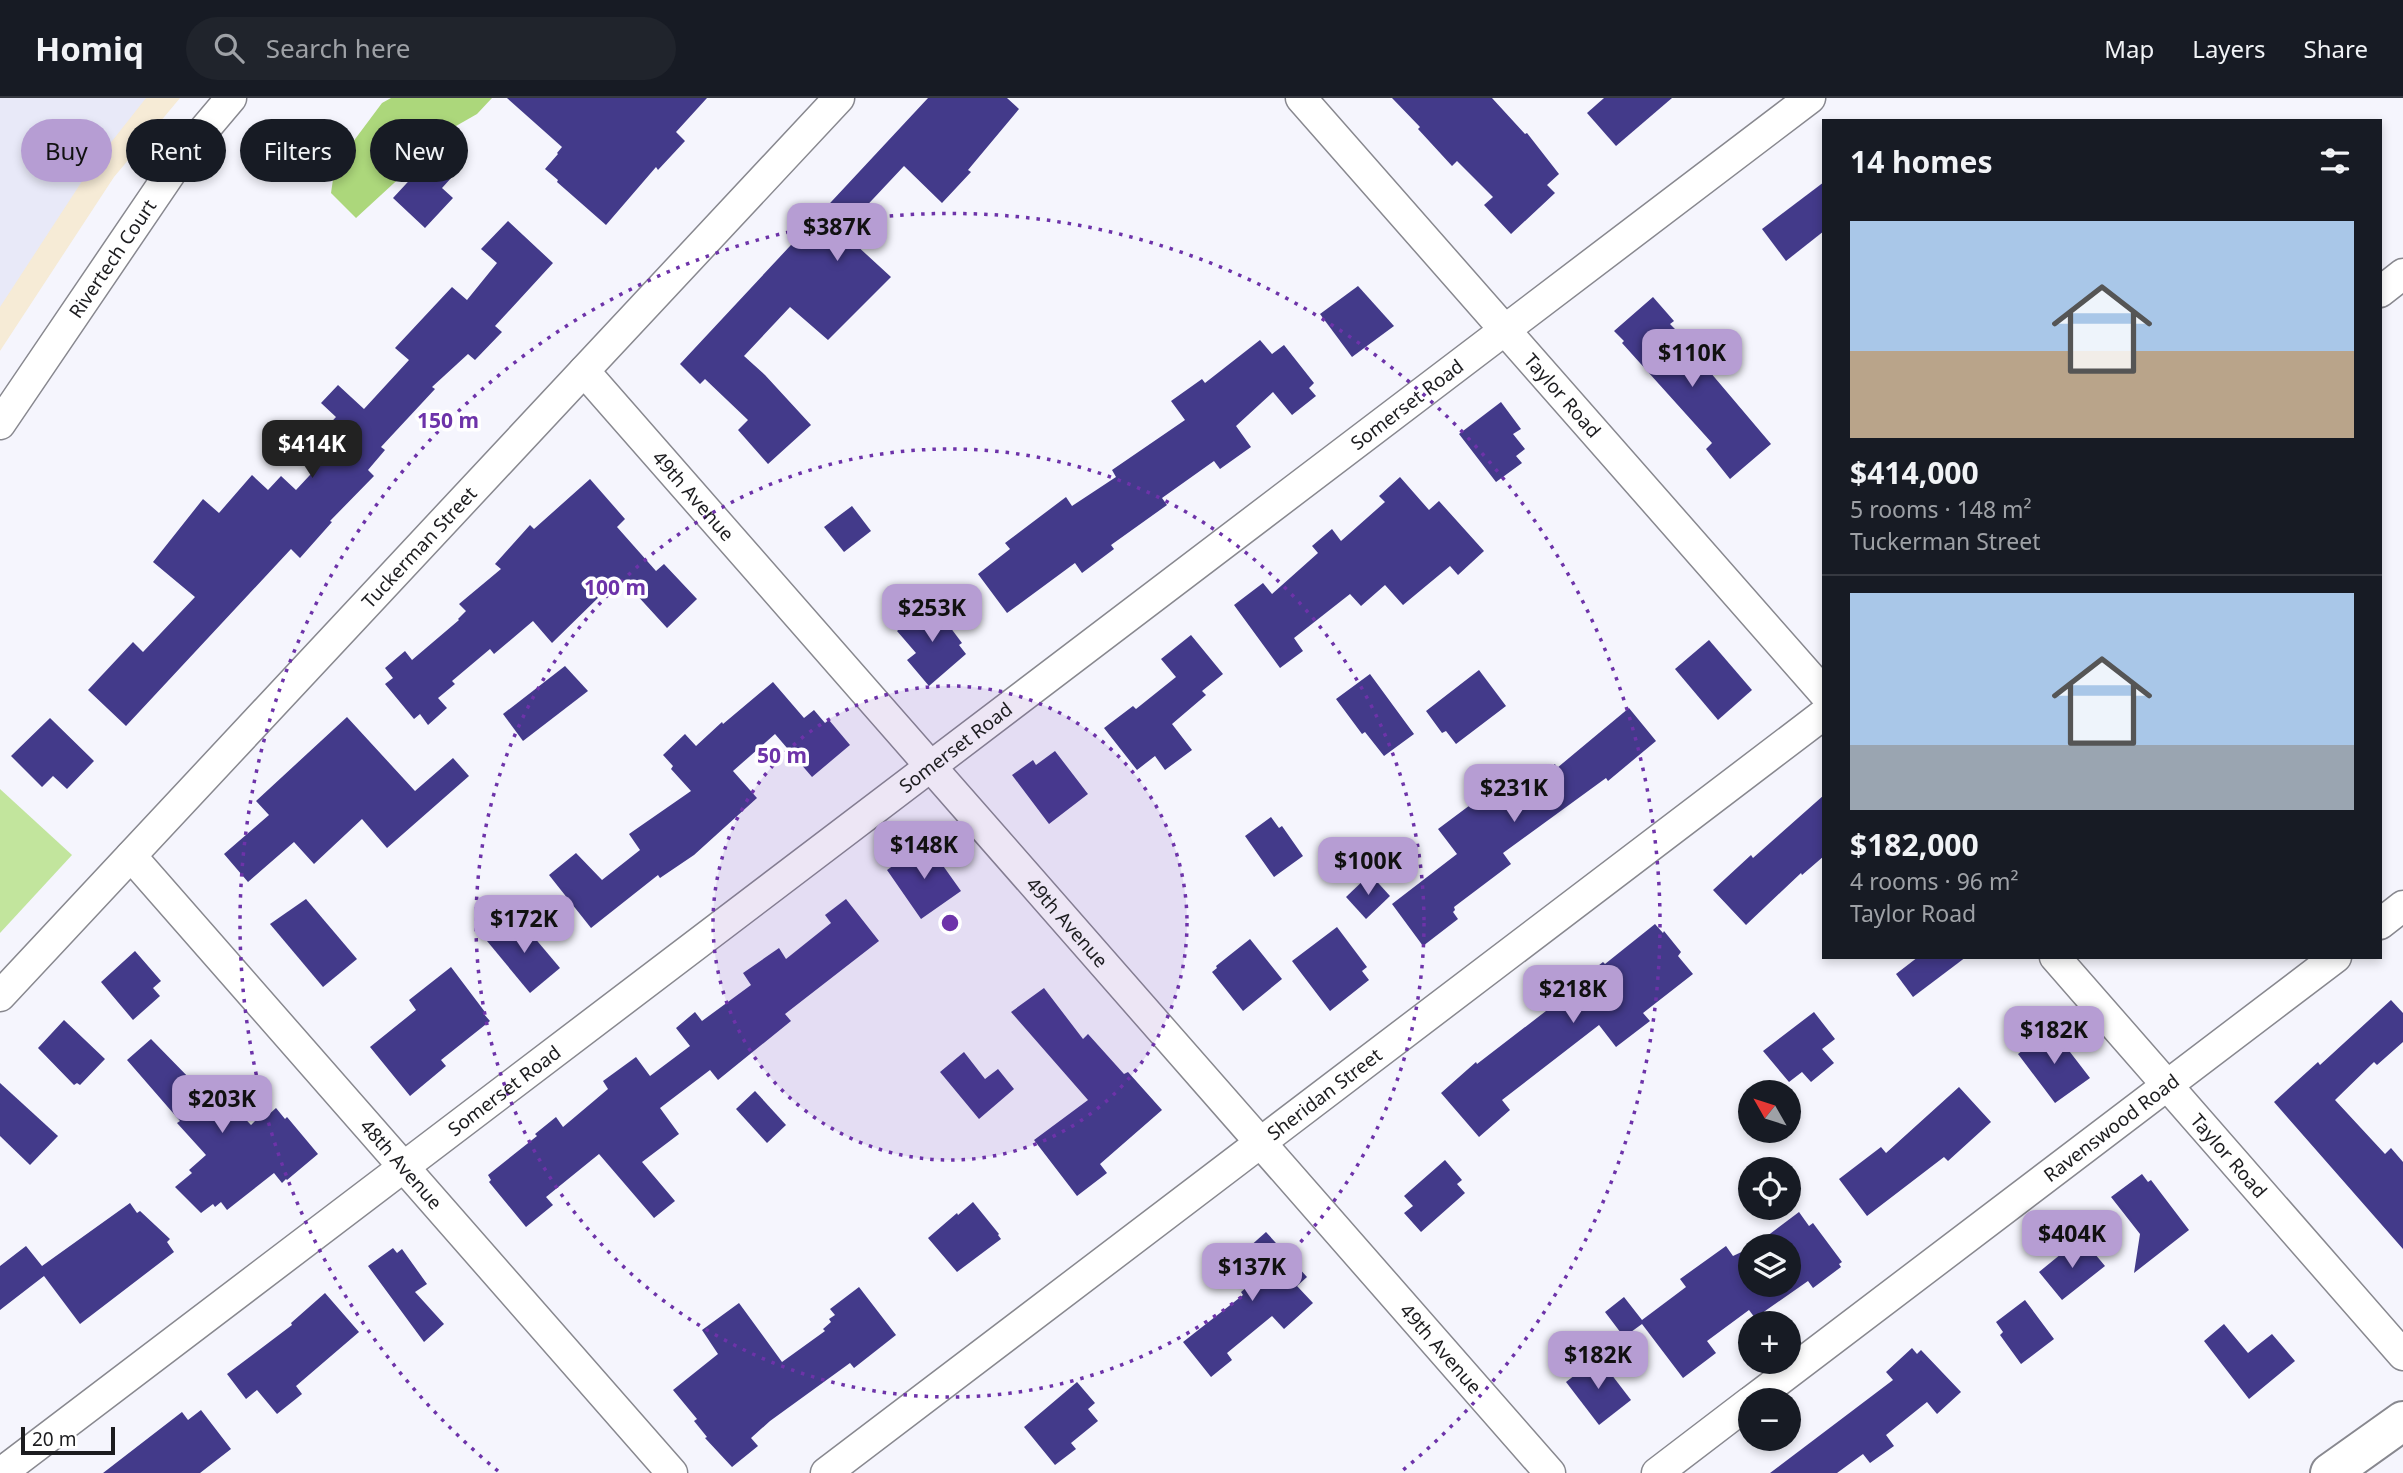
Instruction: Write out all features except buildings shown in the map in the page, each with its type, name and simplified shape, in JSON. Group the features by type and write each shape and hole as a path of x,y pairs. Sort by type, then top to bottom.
{"main road":[{"path":"2330,1473 2403,1421"}],"street":[{"name":"Rivertech Court","path":"0,424 182,156 231,98"},
{"name":"Tuckerman Street","path":"0,996 839,98"},
{"name":"Taylor Road","path":"1301,98 1822,691"},
{"name":"Somerset Road","path":"1,1473 1810,98"},
{"path":"2382,290 2403,274"},
{"name":"49th Avenue","path":"584,371 1550,1473"},
{"name":"Sheridan Street","path":"826,1473 1822,717"},
{"name":"48th Avenue","path":"131,856 672,1473"},
{"path":"2382,922 2403,906"},
{"name":"Taylor Road","path":"2057,959 2403,1355"},
{"name":"Ravenswood Road","path":"1768,1388 2333,959"},
{"name":"Ravenswood Road","path":"1657,1473 1738,1411"}],"shaded area":[{"path":"0,98 180,98 162,119 126,119 126,163 112,180 112,119 21,119 21,182 111,182 0,351"},
{"path":"0,98 146,98 129,119 126,119 126,123 112,141 112,119 21,119 21,182 82,182 0,307"}],"green space":[{"path":"391,98 492,98 468,119 370,119 382,103"},
{"path":"370,119 370,182 395,182 356,218 331,193 333,182 356,182 356,138"},
{"path":"0,789 72,855 0,933"}]}
